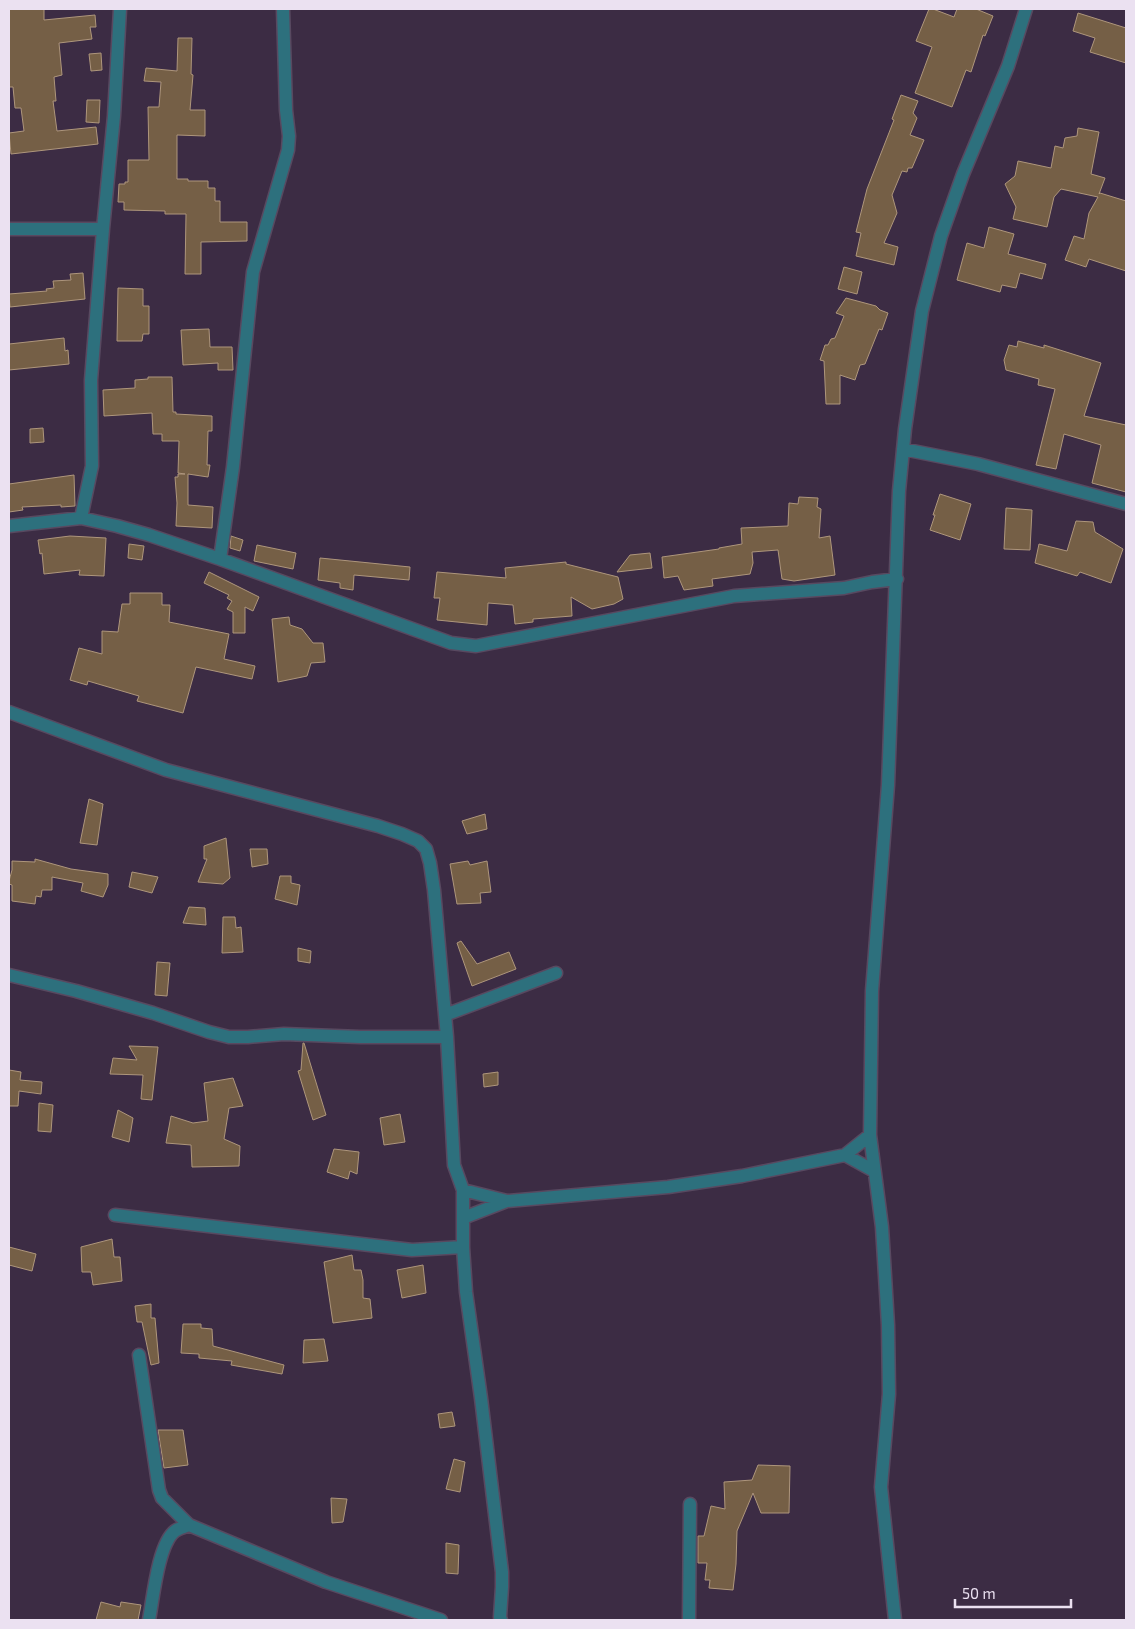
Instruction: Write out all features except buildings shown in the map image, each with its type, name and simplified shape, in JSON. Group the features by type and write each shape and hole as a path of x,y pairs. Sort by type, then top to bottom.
{"street":[{"path":"81,518 92,466 91,380 114,116 120,9"},
{"path":"220,559 232,466 252,272 288,150 283,9"},
{"path":"895,1620 882,1487 889,1394 888,1325 882,1227 870,1135 872,991 888,784 899,491 913,365 922,311 941,236 963,174 1008,66 1026,9"},
{"path":"9,229 103,229"},
{"path":"903,448 978,464 1126,504"},
{"path":"9,526 81,518 149,535 451,643 476,646 734,596 844,588 897,579"},
{"path":"9,712 166,770 378,826 402,834 418,842 426,849 432,872 447,1037 454,1165 463,1190 462,1247 466,1292 502,1572 499,1619"},
{"path":"445,1015 556,973"},
{"path":"9,975 76,991 230,1037 284,1034 360,1037 447,1037"},
{"path":"463,1218 507,1201 676,1185 742,1176 845,1155 870,1135"},
{"path":"845,1155 874,1171"},
{"path":"463,1190 507,1201"},
{"path":"115,1214 412,1250 462,1247"},
{"path":"139,1355 162,1498 189,1525 326,1582 441,1620"},
{"path":"690,1504 690,1620"},
{"path":"150,1620 161,1558 166,1541 175,1531 189,1525"}]}
